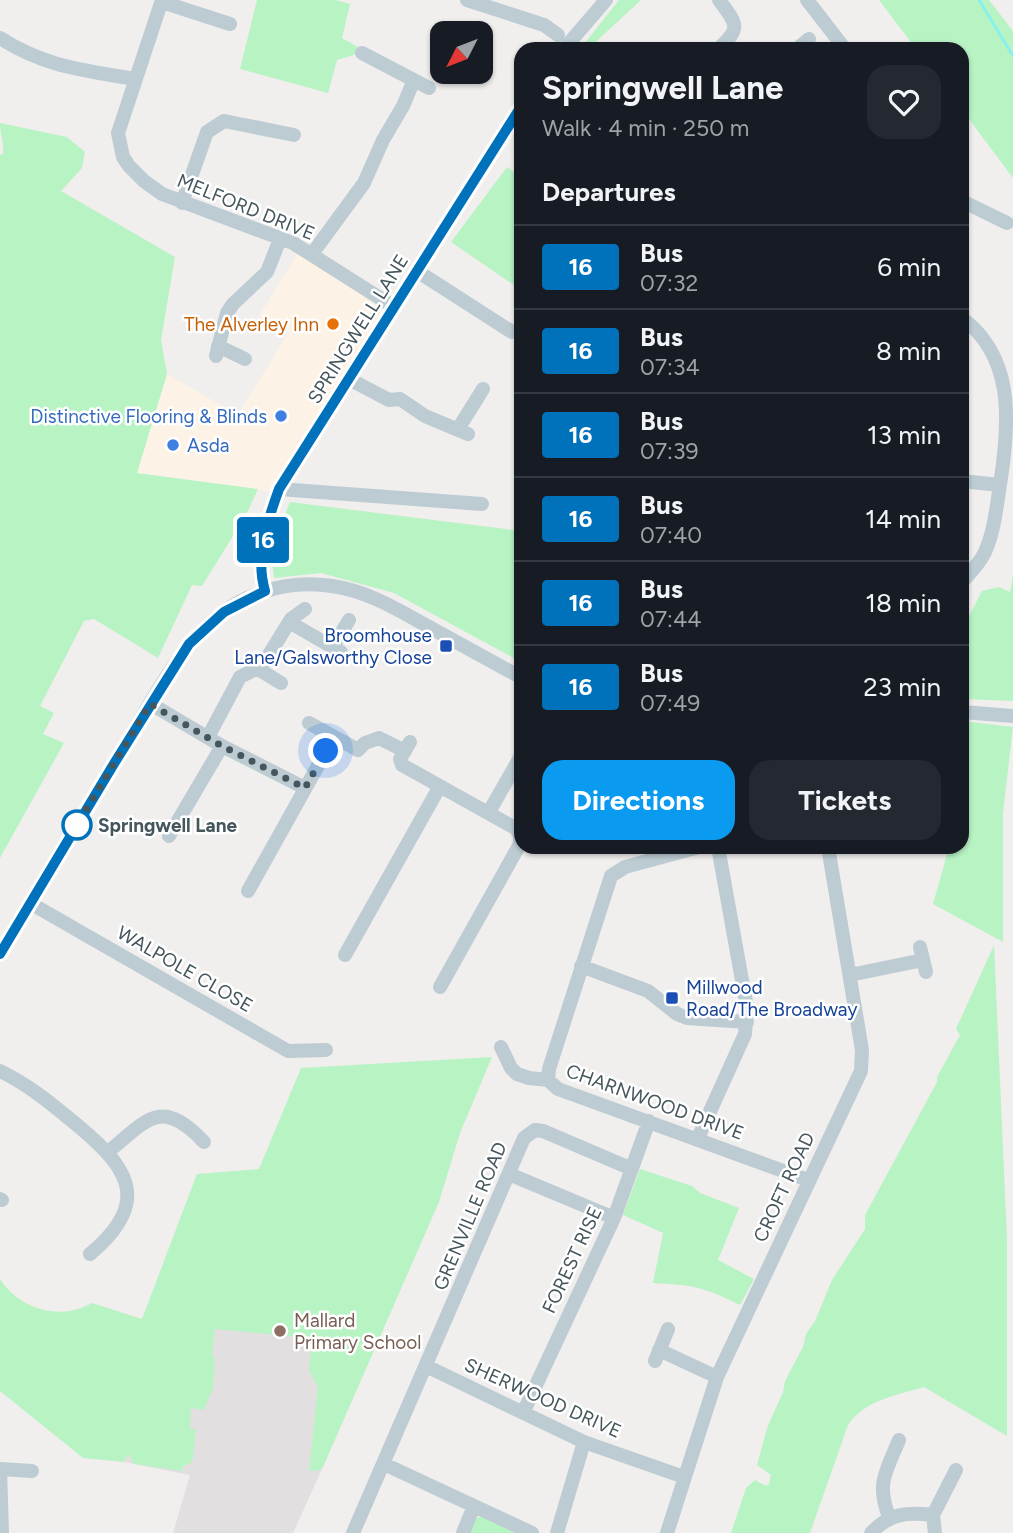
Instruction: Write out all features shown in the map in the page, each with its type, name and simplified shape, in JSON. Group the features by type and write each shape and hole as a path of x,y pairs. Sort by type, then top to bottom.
{"street":[{"path":"467,0 544,25 561,42 607,0"},
{"path":"719,0 732,17 735,26 733,35 726,42"},
{"path":"807,0 840,42"},
{"path":"162,1 230,24"},
{"name":"MELFORD DRIVE","path":"162,1 118,133 123,157 144,181 162,194 281,239 312,254 394,307"},
{"path":"0,38 24,53 59,66 135,79"},
{"path":"362,53 429,89"},
{"path":"312,254 364,183 414,80"},
{"name":"SPRINGWELL LANE","path":"265,591 261,576 263,539 279,489 514,118"},
{"path":"182,203 207,132 224,121 294,135"},
{"path":"969,204 1007,223"},
{"path":"245,359 217,351 227,313 267,272 281,239"},
{"path":"417,271 512,332"},
{"path":"969,323 988,339 995,350 1007,380 1011,411 995,513 985,552 969,573"},
{"path":"349,379 389,400 400,399 425,416 463,432 483,389"},
{"path":"969,482 1000,485"},
{"path":"279,489 482,504"},
{"path":"0,954 189,644 224,612 265,591 300,584 334,586 370,596 514,674"},
{"path":"208,737 240,677 262,666 289,622 305,609"},
{"path":"289,622 337,650 349,620"},
{"path":"258,669 281,683"},
{"path":"150,704 222,746 305,788"},
{"path":"969,712 1013,716"},
{"path":"309,723 358,750 366,743 379,738 408,747 400,759 402,765 514,827"},
{"path":"248,891 334,737"},
{"path":"169,836 222,746"},
{"path":"489,812 514,768"},
{"path":"345,955 440,786"},
{"path":"440,987 514,854"},
{"path":"548,1080 549,1069 611,876 625,867 673,854"},
{"path":"698,1138 745,1034 747,1022 747,1008 719,854"},
{"name":"CROFT ROAD","path":"667,1533 717,1377 863,1060 829,854"},
{"name":"WALPOLE CLOSE","path":"30,903 288,1051 326,1050"},
{"path":"850,975 923,960"},
{"path":"581,966 648,991 677,1014 687,1018 747,1022"},
{"name":"CHARNWOOD DRIVE","path":"501,1047 511,1069 517,1074 548,1080 558,1089 808,1180"},
{"path":"0,1071 30,1087 108,1152 120,1168 127,1195 126,1206 111,1235 90,1254"},
{"path":"108,1152 146,1121 162,1116 187,1124 204,1142"},
{"name":"FOREST RISE","path":"523,1412 614,1218 649,1121"},
{"name":"GRENVILLE ROAD","path":"353,1533 524,1138 535,1130 543,1131 632,1169"},
{"path":"509,1174 614,1218"},
{"path":"668,1329 657,1356 717,1377"},
{"name":"SHERWOOD DRIVE","path":"426,1366 584,1442 684,1477"},
{"path":"889,1517 881,1490 882,1480 899,1440"},
{"path":"557,1533 584,1442"},
{"path":"384,1464 532,1533"},
{"path":"2,1533 0,1469 32,1471"},
{"path":"935,1533 933,1515 956,1470"},
{"path":"463,1533 474,1506"},
{"path":"871,1533 889,1517 911,1513 933,1515"}],"shaded area":[{"path":"303,245 393,300 276,492 137,473 167,374 238,415 288,333 259,316"},
{"name":"Mallard Primary School","path":"460,1133 323,1467 293,1533 173,1533 190,1475 124,1462 170,1355 178,1227 197,1174 256,1171 275,1136"}],"green space":[{"path":"257,0 336,0 350,4 342,38 358,47 354,55 337,60 328,93 240,69"},
{"path":"619,0 641,0 596,42 586,42"},
{"path":"879,0 989,0 1013,31 1013,178 969,119 969,42 911,42"},
{"path":"0,123 67,137 85,152 82,168 61,191 175,257 161,340 167,374 137,473 258,489 246,515 202,586 192,585 158,658 94,619 84,621 40,706 54,713 43,734 64,743 0,858 0,155 3,150"},
{"path":"507,167 514,172 514,285 451,242"},
{"path":"290,502 514,530 514,658 394,593 321,573 274,578 271,549"},
{"path":"1013,575 1013,701 969,699 969,616 982,591 999,587 1010,592"},
{"path":"969,722 1013,727 1003,813 1003,942 933,904 947,854 969,854"},
{"path":"994,945 1007,1239 1007,1436 924,1387 882,1400 863,1410 848,1425 810,1533 731,1533 746,1488 755,1480 766,1486 769,1484 771,1475 757,1465 767,1428 785,1381 832,1280 865,1229 865,1215 960,1035 956,1029"},
{"name":"Mallard Primary School","path":"492,1057 460,1133 439,1202 323,1467 317,1471 309,1470 318,1387 309,1370 310,1338 215,1329 212,1355 215,1359 213,1388 204,1410 191,1408 190,1429 196,1430 193,1458 191,1463 183,1466 182,1471 134,1464 128,1453 124,1462 83,1458 0,1391 0,1279 18,1298 42,1309 67,1311 92,1303 142,1319 197,1174 259,1169 301,1068"},
{"path":"640,1169 692,1186 700,1193 739,1208 718,1260 754,1279 740,1305 698,1288 653,1283 663,1233 623,1215"},
{"path":"486,1517 522,1533 468,1533 473,1521"}],"waterway":[{"path":"979,0 1013,56"}],"bus line":[{"name":"16","path":"0,954 189,644 224,612 265,591 261,576 263,539 279,489 514,117"}],"place":[{"name":"The Alverley Inn","path":"333,324"},
{"name":"Distinctive Flooring & Blinds","path":"281,416"},
{"name":"Asda","path":"173,445"},
{"name":"Broomhouse Lane/Galsworthy Close","path":"446,646"},
{"name":"Springwell Lane","path":"77,825"},
{"name":"Millwood Road/The Broadway","path":"672,998"},
{"name":"Mallard Primary School","path":"280,1331"}],"route":[{"path":"77,825 72,833 150,704 222,746 305,788 326,751"}]}
